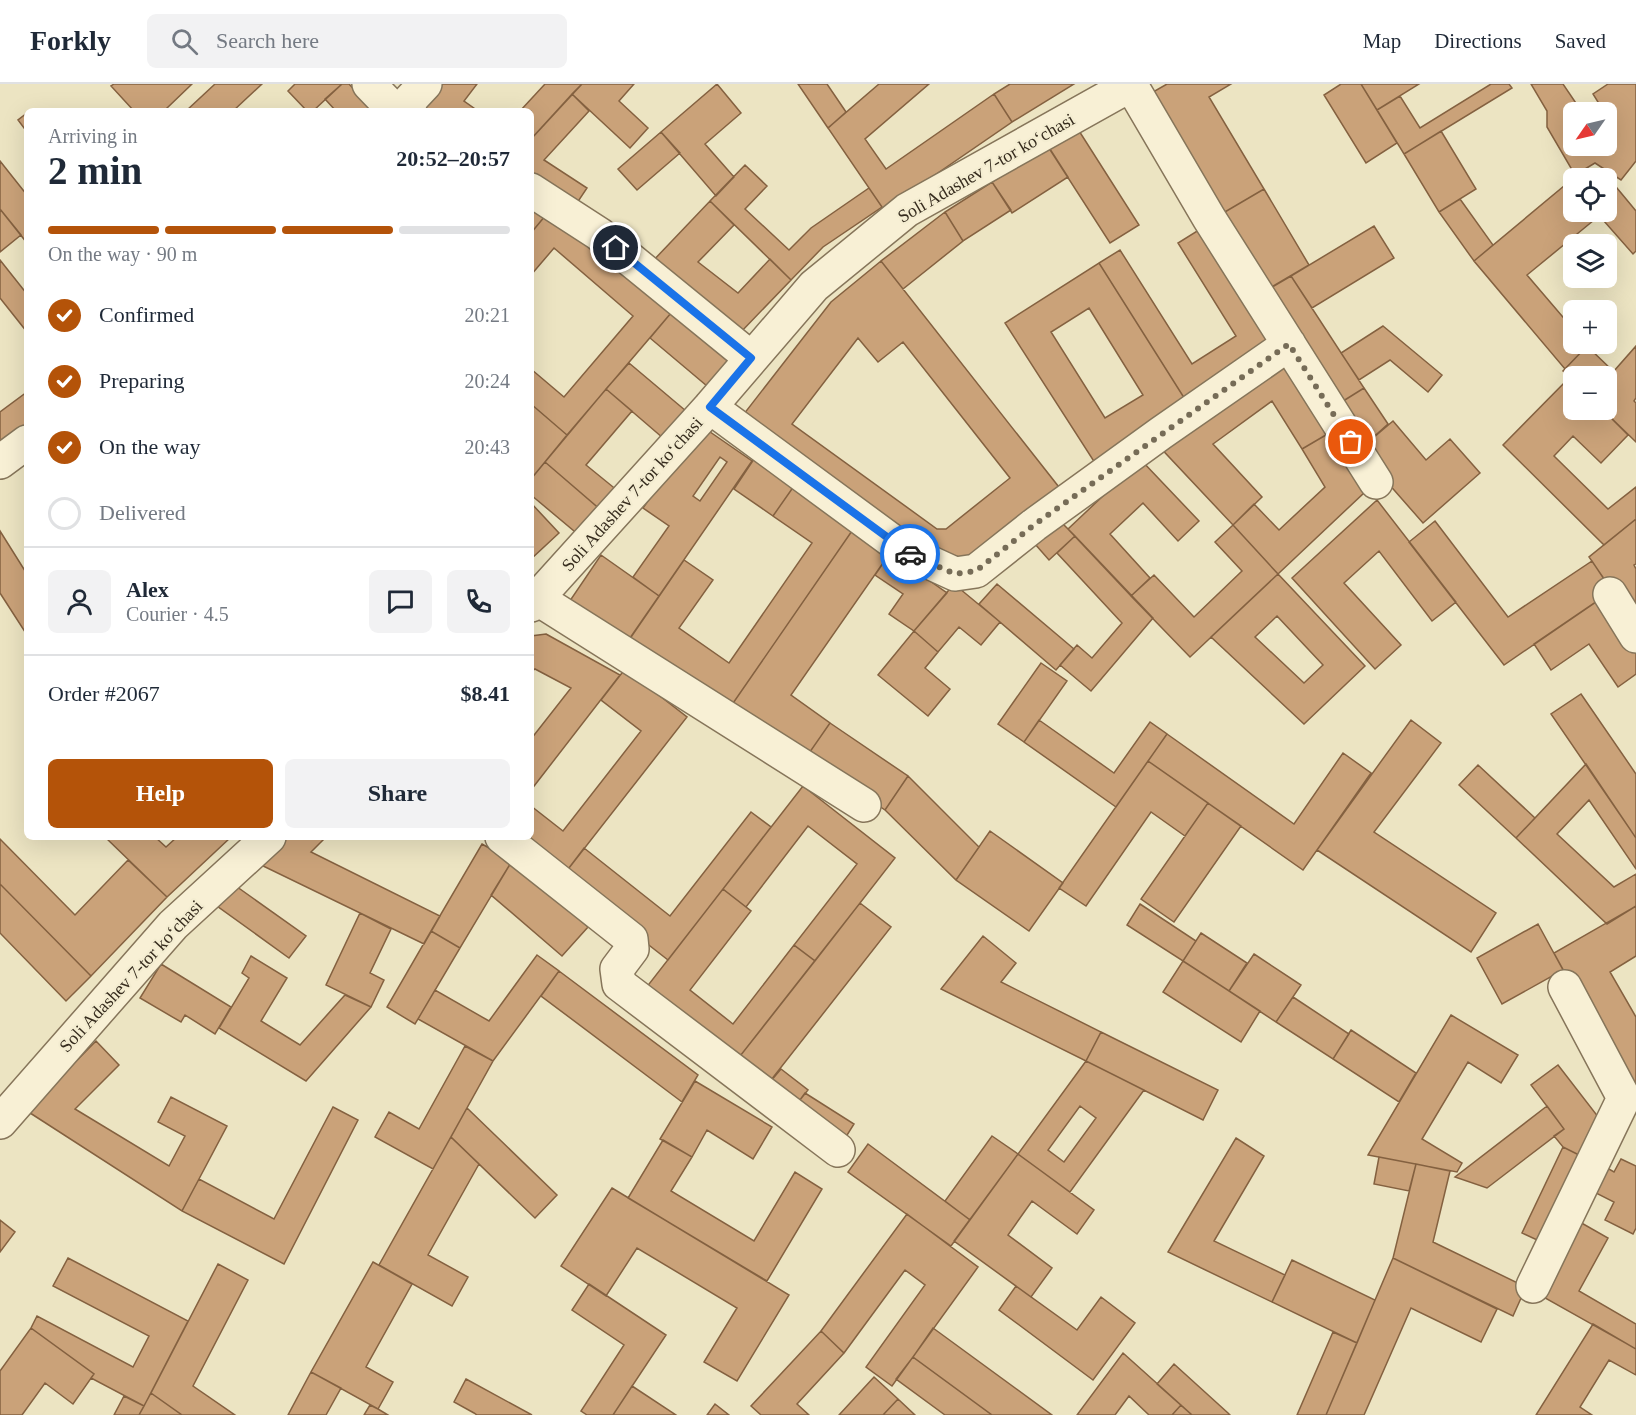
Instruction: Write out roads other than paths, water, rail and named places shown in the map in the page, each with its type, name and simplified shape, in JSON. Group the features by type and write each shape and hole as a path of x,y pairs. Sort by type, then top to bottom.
{"street":[{"path":"369,84 393,108"},
{"path":"409,108 410,100 424,84"},
{"path":"1131,84 1209,218 1376,482"},
{"name":"Soli Adashev 7-tor koʻchasi","path":"534,602 710,407 814,286 908,210 1131,84"},
{"path":"534,192 599,234 751,358"},
{"path":"710,407 907,552 955,574 976,571 1034,525 1289,344"},
{"path":"0,462 24,444"},
{"path":"1610,594 1636,636"},
{"path":"534,602 864,806"},
{"name":"Soli Adashev 7-tor koʻchasi","path":"0,1122 173,925 266,840"},
{"path":"506,840 631,939 632,949 617,969 619,984 838,1150"},
{"path":"1533,1286 1630,1099 1565,987"}]}
